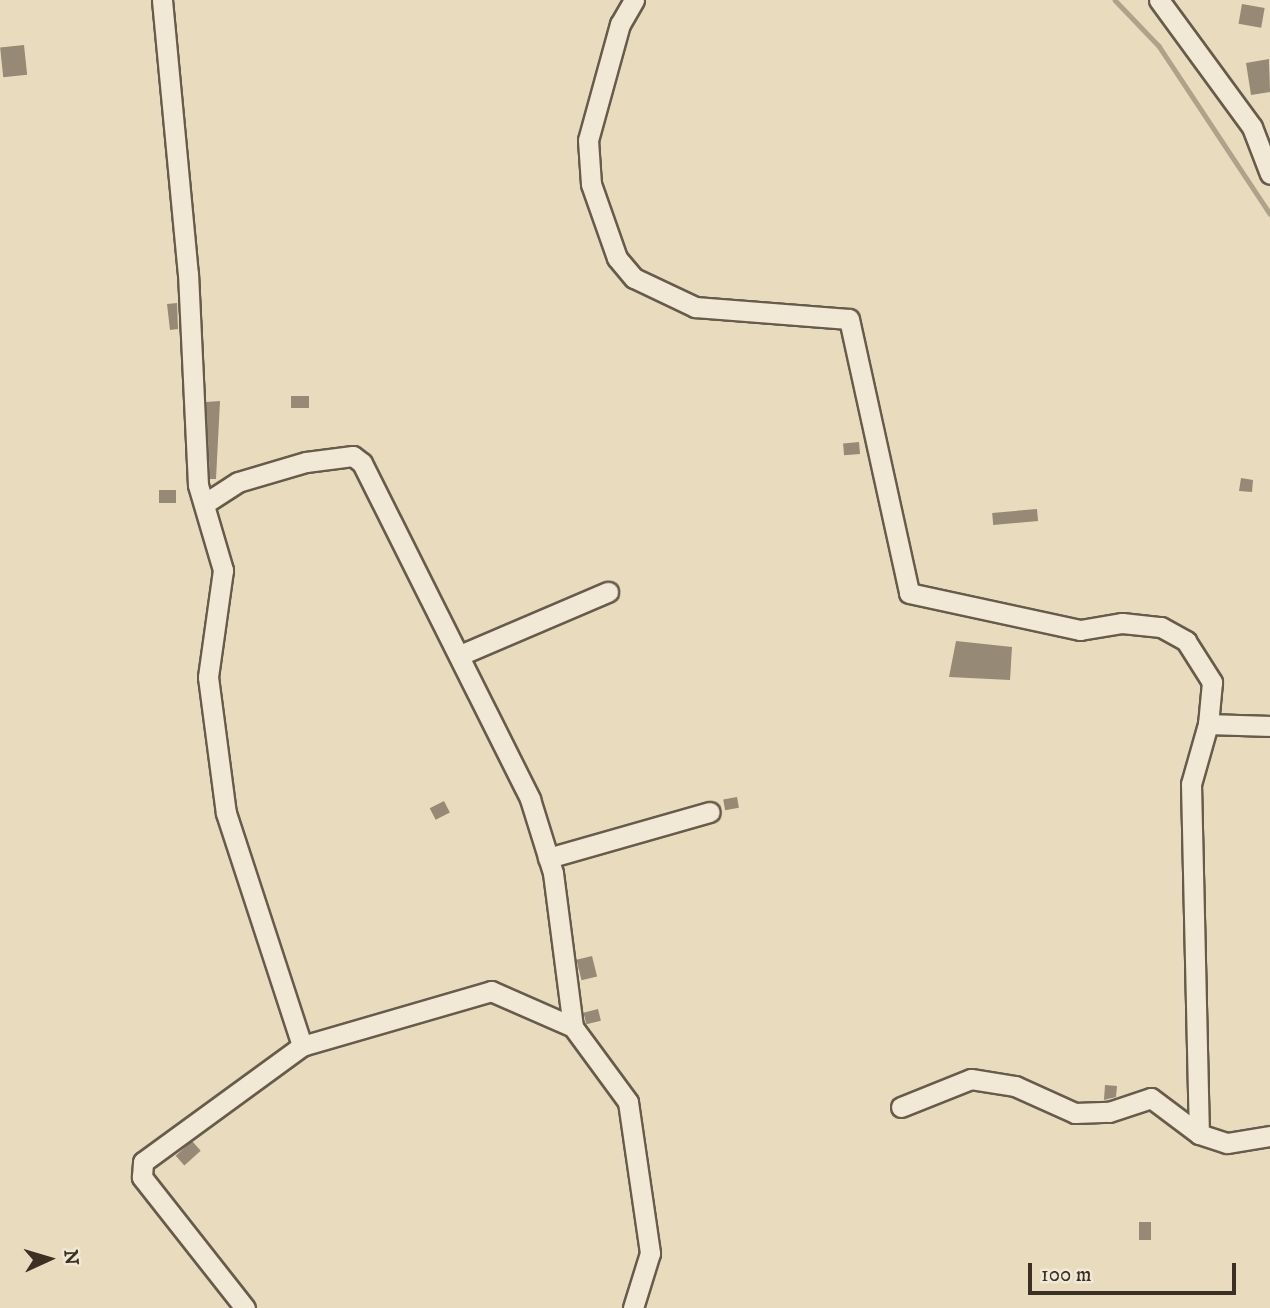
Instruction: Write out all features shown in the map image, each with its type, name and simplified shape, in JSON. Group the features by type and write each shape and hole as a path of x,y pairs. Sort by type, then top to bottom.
{"street":[{"path":"162,0 204,504 223,570 208,677 226,813 302,1045"},
{"path":"634,0 620,24 588,140 591,184 617,258 634,278 695,307 849,319 909,593 930,603 1080,630 1122,623 1161,627 1186,641 1212,682 1208,724 1191,784 1199,1134"},
{"path":"1158,0 1252,127 1270,173"},
{"path":"204,504 238,482 353,456 362,463 530,799 548,858 573,1027 628,1102 650,1253 633,1308"},
{"path":"460,656 608,592"},
{"path":"1208,724 1270,726"},
{"path":"548,858 710,812"},
{"path":"245,1308 142,1177 143,1162 302,1045 491,991 573,1027"},
{"path":"901,1107 971,1079 1015,1086 1075,1113 1109,1112 1151,1098 1199,1134 1227,1143 1270,1136"}],"building":[{"path":"1242,4 1265,8 1261,28 1239,24"},
{"path":"24,45 27,75 3,77 0,48"},
{"path":"1269,59 1270,92 1251,95 1246,63"},
{"path":"177,303 178,329 170,330 167,304"},
{"path":"291,396 309,396 309,408 291,408"},
{"path":"220,401 216,479 210,479 206,402"},
{"path":"859,442 860,454 844,455 843,443"},
{"path":"1241,478 1253,480 1252,492 1239,491"},
{"path":"159,490 176,490 176,503 159,503"},
{"path":"1037,509 1038,521 993,525 992,513"},
{"path":"956,641 1012,647 1010,680 949,677"},
{"path":"737,797 739,808 725,810 723,799"},
{"path":"444,801 450,813 436,820 430,808"},
{"path":"592,956 597,976 582,980 576,960"},
{"path":"598,1009 601,1021 586,1024 583,1013"},
{"path":"1105,1085 1117,1086 1116,1097 1104,1100"},
{"path":"192,1141 201,1151 184,1165 176,1156"},
{"path":"1139,1222 1151,1222 1151,1240 1139,1240"}],"waterway":[{"path":"1115,0 1159,46 1270,214"}]}
